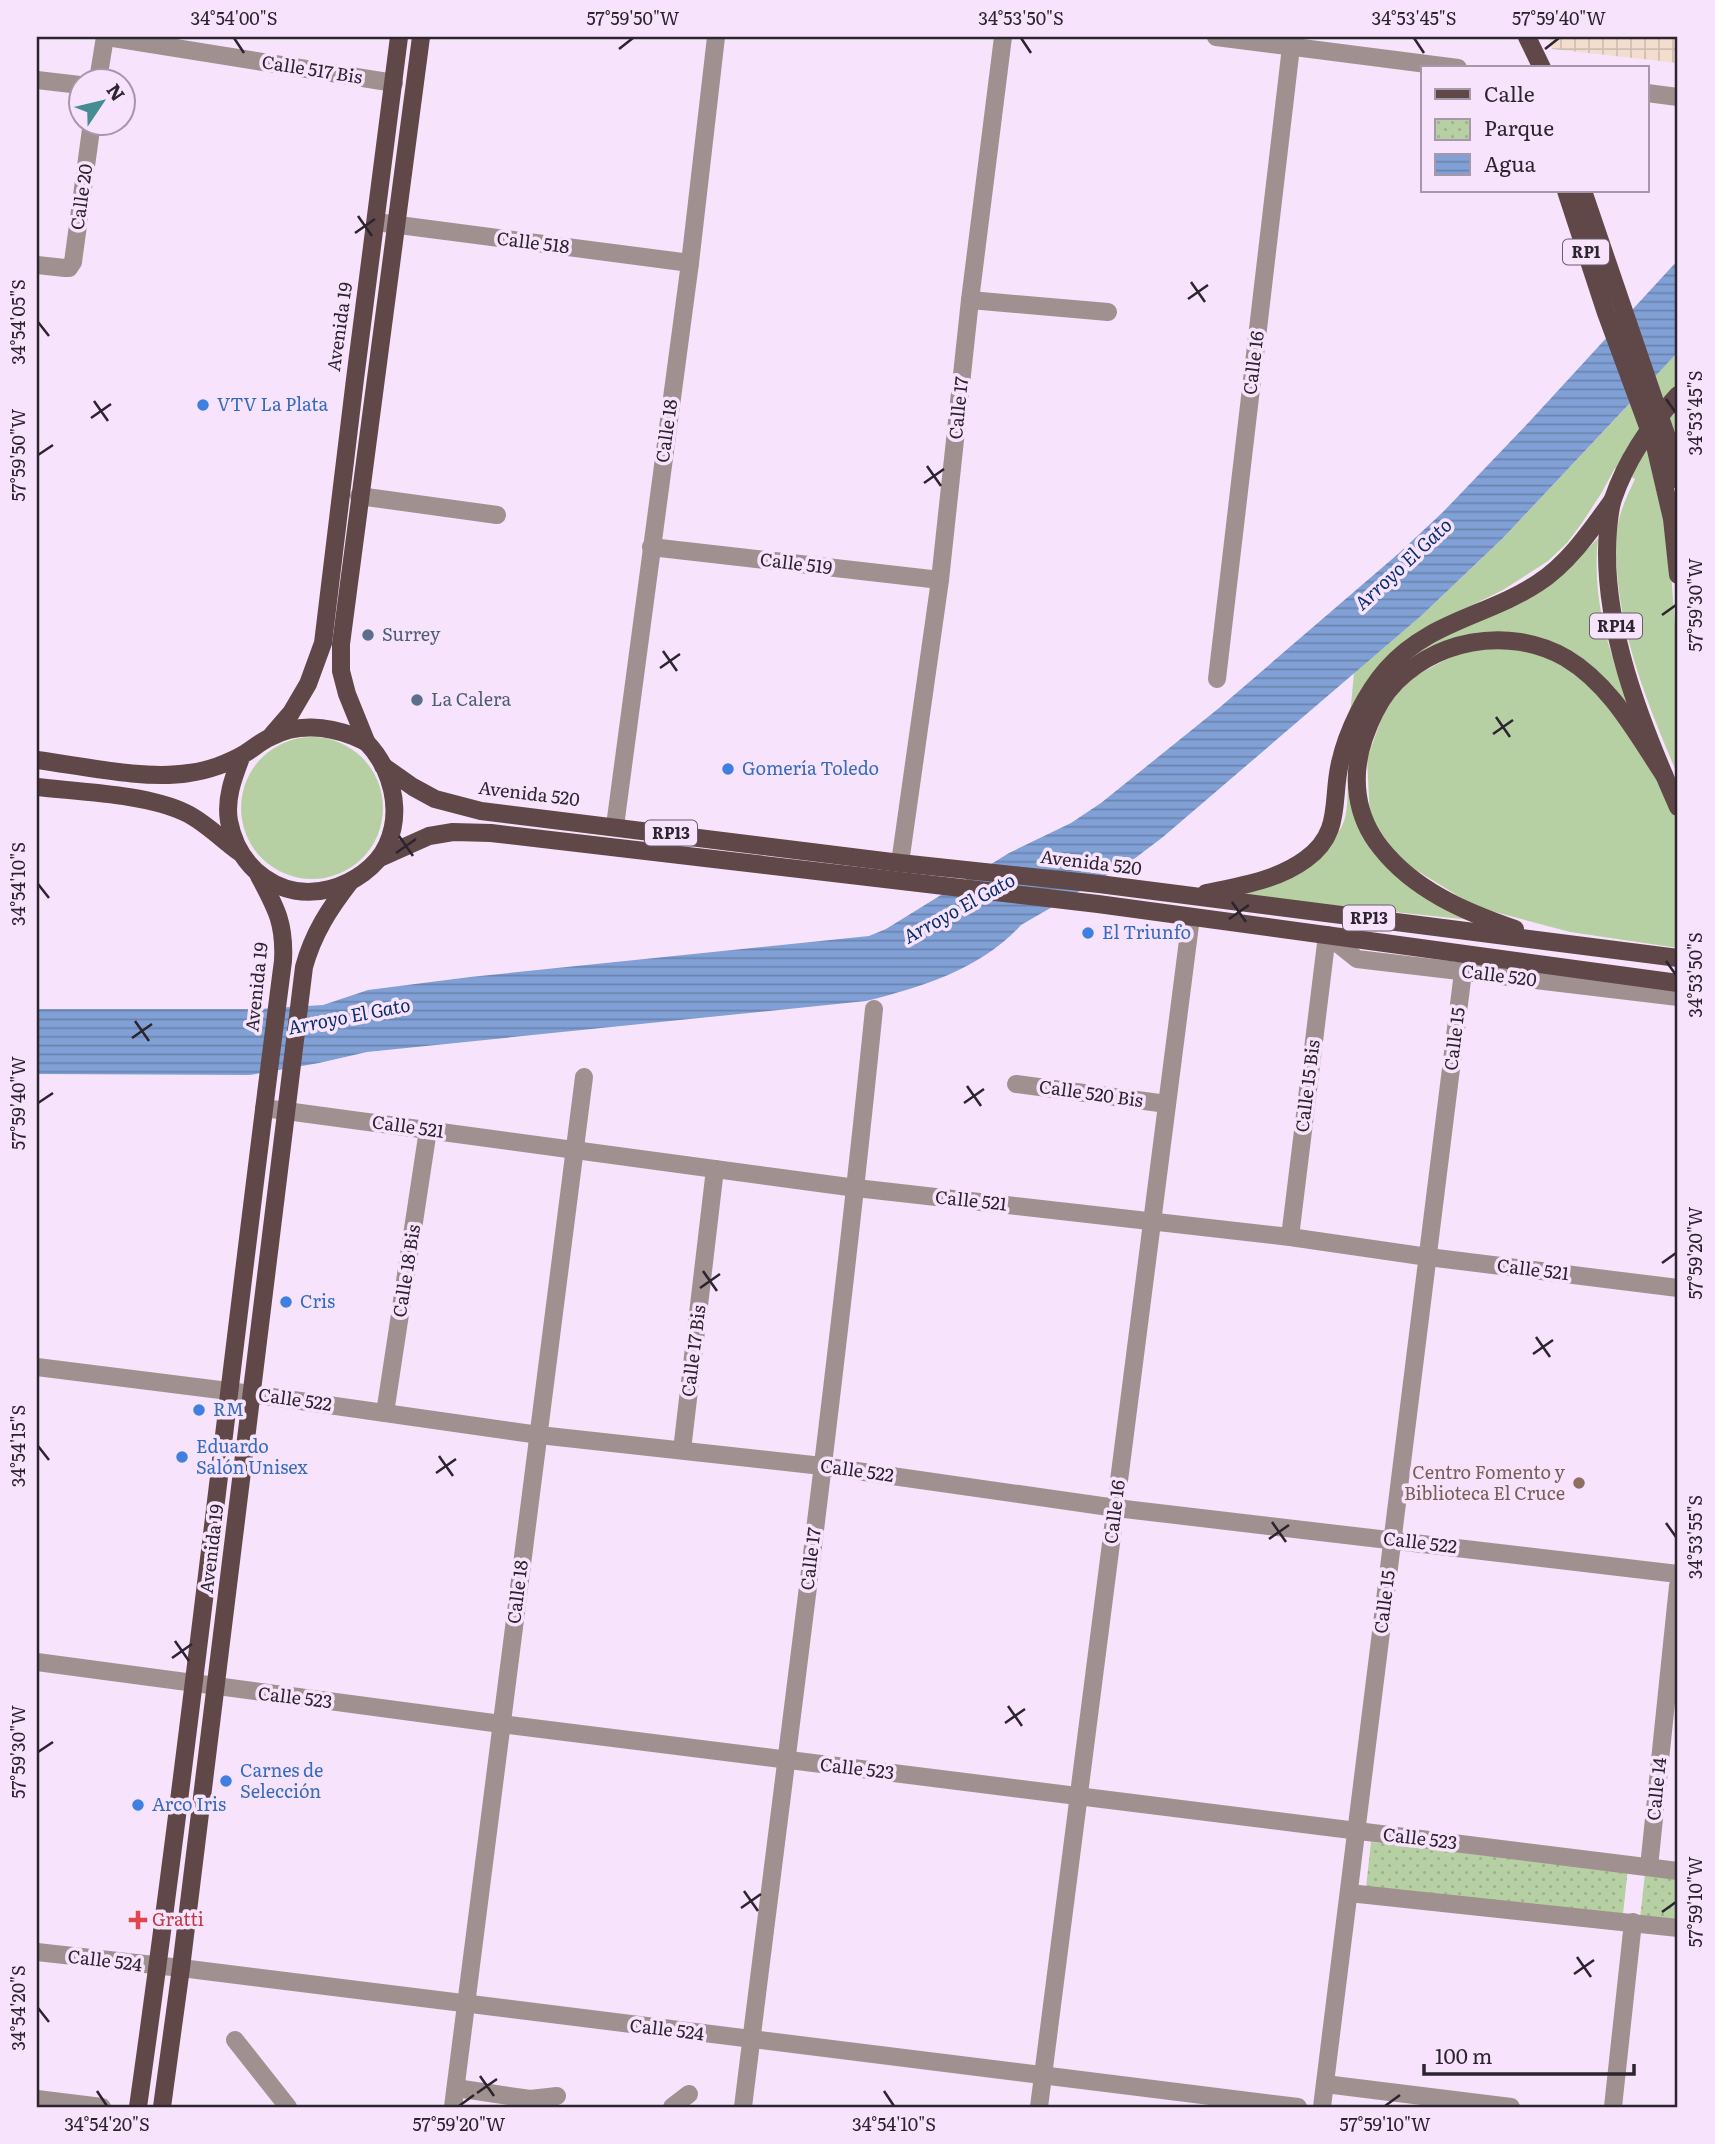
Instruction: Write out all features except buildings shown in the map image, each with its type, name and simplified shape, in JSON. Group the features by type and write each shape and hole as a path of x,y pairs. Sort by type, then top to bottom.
{"main road":[{"name":"Avenida 19","path":"272,736 291,713 308,684 323,643 400,37"},
{"path":"366,741 341,671 341,644 394,225 421,37"},
{"path":"1521,37 1528,66"},
{"path":"1527,37 1541,66"},
{"name":"RP1","path":"1566,192 1606,313 1672,452 1678,480"},
{"name":"RP1","path":"1583,192 1616,290 1644,394 1672,519 1678,575"},
{"name":"RP14","path":"1678,396 1653,426 1624,473 1612,500 1607,540 1608,568 1619,640 1639,706 1678,807"},
{"path":"1192,896 1273,877 1307,859 1318,849 1329,831 1336,811 1340,763 1354,723 1375,684 1387,669 1430,633 1521,593 1555,571 1587,535 1612,500"},
{"path":"1545,940 1494,922 1435,895 1393,863 1371,834 1359,804 1356,774 1372,717 1388,691 1417,664 1454,647 1470,642 1500,639 1531,644 1568,660 1600,685 1617,704 1664,775"},
{"path":"37,760 139,773 190,773 242,755 272,736 303,727 335,729 366,741"},
{"name":"RP13","path":"366,741 383,766 392,788 395,812 391,835 382,857"},
{"name":"RP13","path":"239,852 229,820 230,786 242,755"},
{"name":"Avenida 520","path":"383,766 435,799 481,811 900,863 1099,884 1678,958"},
{"name":"RP13","path":"37,787 141,800 188,814 239,852 259,876 280,887 304,891 328,890 350,882 382,857 429,836 453,832 491,833 1098,904 1678,983"},
{"name":"Avenida 19","path":"138,2107 194,1684 284,940 279,914 259,876"},
{"name":"Avenida 19","path":"162,2107 304,967 311,943 327,911 350,882"}],"street":[{"path":"101,66 106,37"},
{"name":"Calle 517 Bis","path":"106,37 394,83"},
{"name":"Calle 18","path":"615,826 690,262 716,37"},
{"name":"Calle 17","path":"900,863 940,580 970,300 1003,37"},
{"path":"1216,37 1297,44 1445,66"},
{"name":"Calle 16","path":"1217,679 1297,44"},
{"path":"37,80 66,83"},
{"path":"1648,93 1678,97"},
{"name":"Calle 20","path":"37,265 69,268 73,262 90,136"},
{"name":"Calle 518","path":"376,222 690,262"},
{"path":"970,300 1108,312"},
{"path":"359,496 497,515"},
{"name":"Calle 519","path":"651,547 940,580"},
{"name":"Calle 16","path":"1039,2107 1191,917"},
{"name":"Calle 520","path":"1326,935 1357,959 1678,997"},
{"name":"Calle 15 Bis","path":"1290,1237 1326,935"},
{"name":"Calle 15","path":"1322,2107 1463,972"},
{"name":"Calle 17","path":"743,2107 788,1760 856,1188 874,1009"},
{"name":"Calle 18","path":"453,2107 584,1077"},
{"name":"Calle 520 Bis","path":"1016,1084 1167,1104"},
{"name":"Calle 521","path":"264,1108 856,1188 1290,1237 1678,1288"},
{"name":"Calle 18 Bis","path":"385,1413 428,1130"},
{"name":"Calle 17 Bis","path":"682,1450 715,1169"},
{"name":"Calle 522","path":"37,1367 252,1394 539,1435 822,1466 1116,1508 1678,1574"},
{"name":"Calle 14","path":"1649,1867 1678,1586"},
{"name":"Calle 523","path":"37,1662 216,1688 1079,1798 1678,1871"},
{"path":"1349,1894 1678,1928"},
{"path":"1613,2107 1633,1922"},
{"name":"Calle 524","path":"37,1952 1298,2107"},
{"path":"235,2040 288,2107"},
{"path":"1325,2084 1511,2107"},
{"path":"456,2088 530,2099 557,2096"},
{"path":"672,2107 689,2094"},
{"path":"37,2099 102,2107"}],"shaded area":[{"path":"1548,37 1678,37 1678,63 1552,49"}],"green space":[{"path":"1678,352 1678,452 1653,378"},
{"path":"1633,400 1669,545 1678,666 1678,776 1639,677 1625,626 1617,572 1616,536 1621,512 1635,479 1615,468 1582,523 1567,543 1548,561 1503,590 1456,613 1350,716 1354,673 1421,616 1503,538"},
{"path":"1598,538 1597,586 1605,632 1619,677 1638,721 1606,681 1579,656 1538,637 1508,633 1477,635 1447,644 1420,658 1396,677 1376,701 1358,737 1351,767 1351,791 1357,819 1369,846 1403,879 1471,920 1232,895 1273,884 1297,873 1319,856 1334,839 1345,818 1349,754 1355,732 1371,701 1399,667 1429,643 1537,591 1569,566"},
{"path":"1506,646 1554,657 1609,694 1653,768 1678,823 1678,948 1570,932 1476,907 1403,862 1370,818 1367,759 1387,703 1417,675 1458,653"},
{"path":"312,737 339,743 362,758 377,781 383,808 377,835 362,858 339,873 312,879 285,873 262,858 247,835 241,808 247,781 262,758 285,743"},
{"path":"1371,1842 1628,1868 1623,1914 1366,1888"},
{"path":"1645,1873 1678,1877 1678,1923 1640,1919"}],"water":[{"name":"Arroyo El Gato","path":"1678,260 1678,352 1503,538 1421,616 1163,837 1130,862 1021,925 1005,940 969,965 929,982 866,1001 367,1052 250,1075 37,1074 37,1009 258,1009 323,1005 368,990 869,936 886,929 1009,853 1071,823 1101,803 1219,708 1443,512"}],"place":[{"name":"VTV La Plata","path":"203,405"},
{"name":"Surrey","path":"368,635"},
{"name":"La Calera","path":"417,700"},
{"name":"Gomería Toledo","path":"728,769"},
{"name":"El Triunfo","path":"1088,933"},
{"name":"Cris","path":"286,1302"},
{"name":"RM","path":"199,1410"},
{"name":"Eduardo Salón Unisex","path":"182,1457"},
{"name":"Centro Fomento y Biblioteca El Cruce","path":"1579,1483"},
{"name":"Carnes de Selección","path":"226,1781"},
{"name":"Arco Iris","path":"138,1805"},
{"name":"Gratti","path":"138,1920"}]}
